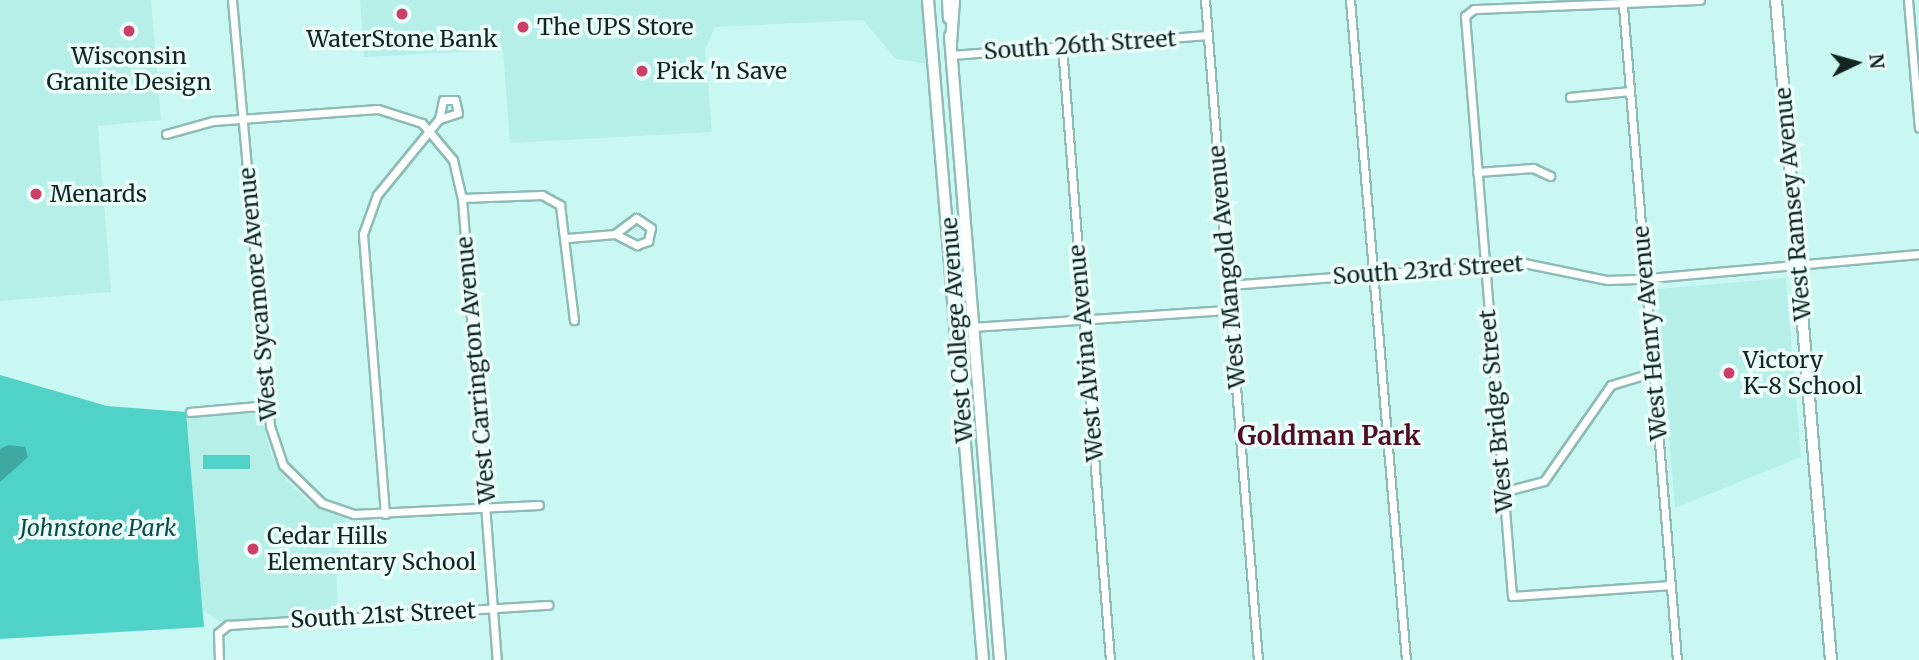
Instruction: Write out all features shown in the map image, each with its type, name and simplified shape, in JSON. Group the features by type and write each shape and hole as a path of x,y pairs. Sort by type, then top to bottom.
{"main road":[{"name":"West College Avenue","path":"929,0 983,660"},
{"name":"West College Avenue","path":"948,0 1000,660"},
{"path":"951,49 954,0"},
{"name":"West Ramsey Avenue","path":"1776,0 1831,660"}],"street":[{"name":"West Sycamore Avenue","path":"232,0 269,405 278,456 303,489 337,510 385,514 539,505"},
{"name":"West Mangold Avenue","path":"1205,0 1258,660"},
{"path":"1350,0 1406,660"},
{"path":"1623,6 1700,0"},
{"path":"1908,0 1919,128"},
{"name":"West Bridge Street","path":"1623,6 1536,5 1465,16 1502,492 1512,596 1671,585"},
{"name":"West Henry Avenue","path":"1623,6 1677,660"},
{"name":"South 26th Street","path":"951,49 1062,46 1208,36"},
{"name":"West Alvina Avenue","path":"1062,46 1110,660"},
{"path":"1570,97 1630,91"},
{"path":"166,134 242,118 378,109 405,114 431,130"},
{"path":"385,514 363,234 377,195 439,119"},
{"name":"West Carrington Avenue","path":"431,130 453,160 462,198 497,608 497,660"},
{"path":"1477,172 1532,168 1550,176"},
{"path":"462,198 549,196 563,210 575,320"},
{"path":"568,238 615,234 642,244 651,228 636,218 615,234"},
{"name":"South 23rd Street","path":"1228,285 1484,265 1542,264 1607,280 1798,267 1919,254"},
{"path":"957,328 1230,310"},
{"path":"1502,492 1544,481 1611,385 1654,372"},
{"path":"190,412 269,405"},
{"name":"South 21st Street","path":"219,660 219,629 548,605"}],"shaded area":[{"path":"0,0 151,0 161,120 98,126 111,292 0,301"},
{"path":"360,0 923,0 929,64 896,59 863,20 715,27 705,49 712,132 510,143 503,50 364,57"},
{"name":"Victory K-8 School","path":"1786,278 1801,457 1675,508 1657,289"},
{"path":"261,413 271,455 286,480 309,502 346,518 336,568 338,613 221,622 203,610 186,417"},
{"path":"8,445 25,447 28,457 0,482 0,449"}],"green space":[{"name":"Johnstone Park","path":"0,375 107,406 186,412 204,627 0,639"},
{"path":"203,455 250,455 250,469 203,469"}],"place":[{"name":"WaterStone Bank","path":"402,14"},
{"name":"The UPS Store","path":"523,27"},
{"name":"Wisconsin Granite Design","path":"129,31"},
{"name":"Pick 'n Save","path":"642,71"},
{"name":"Menards","path":"36,194"},
{"name":"Victory K-8 School","path":"1729,373"},
{"name":"Cedar Hills Elementary School","path":"253,549"}],"district":[{"name":"Goldman Park","path":"1329,436"}]}
